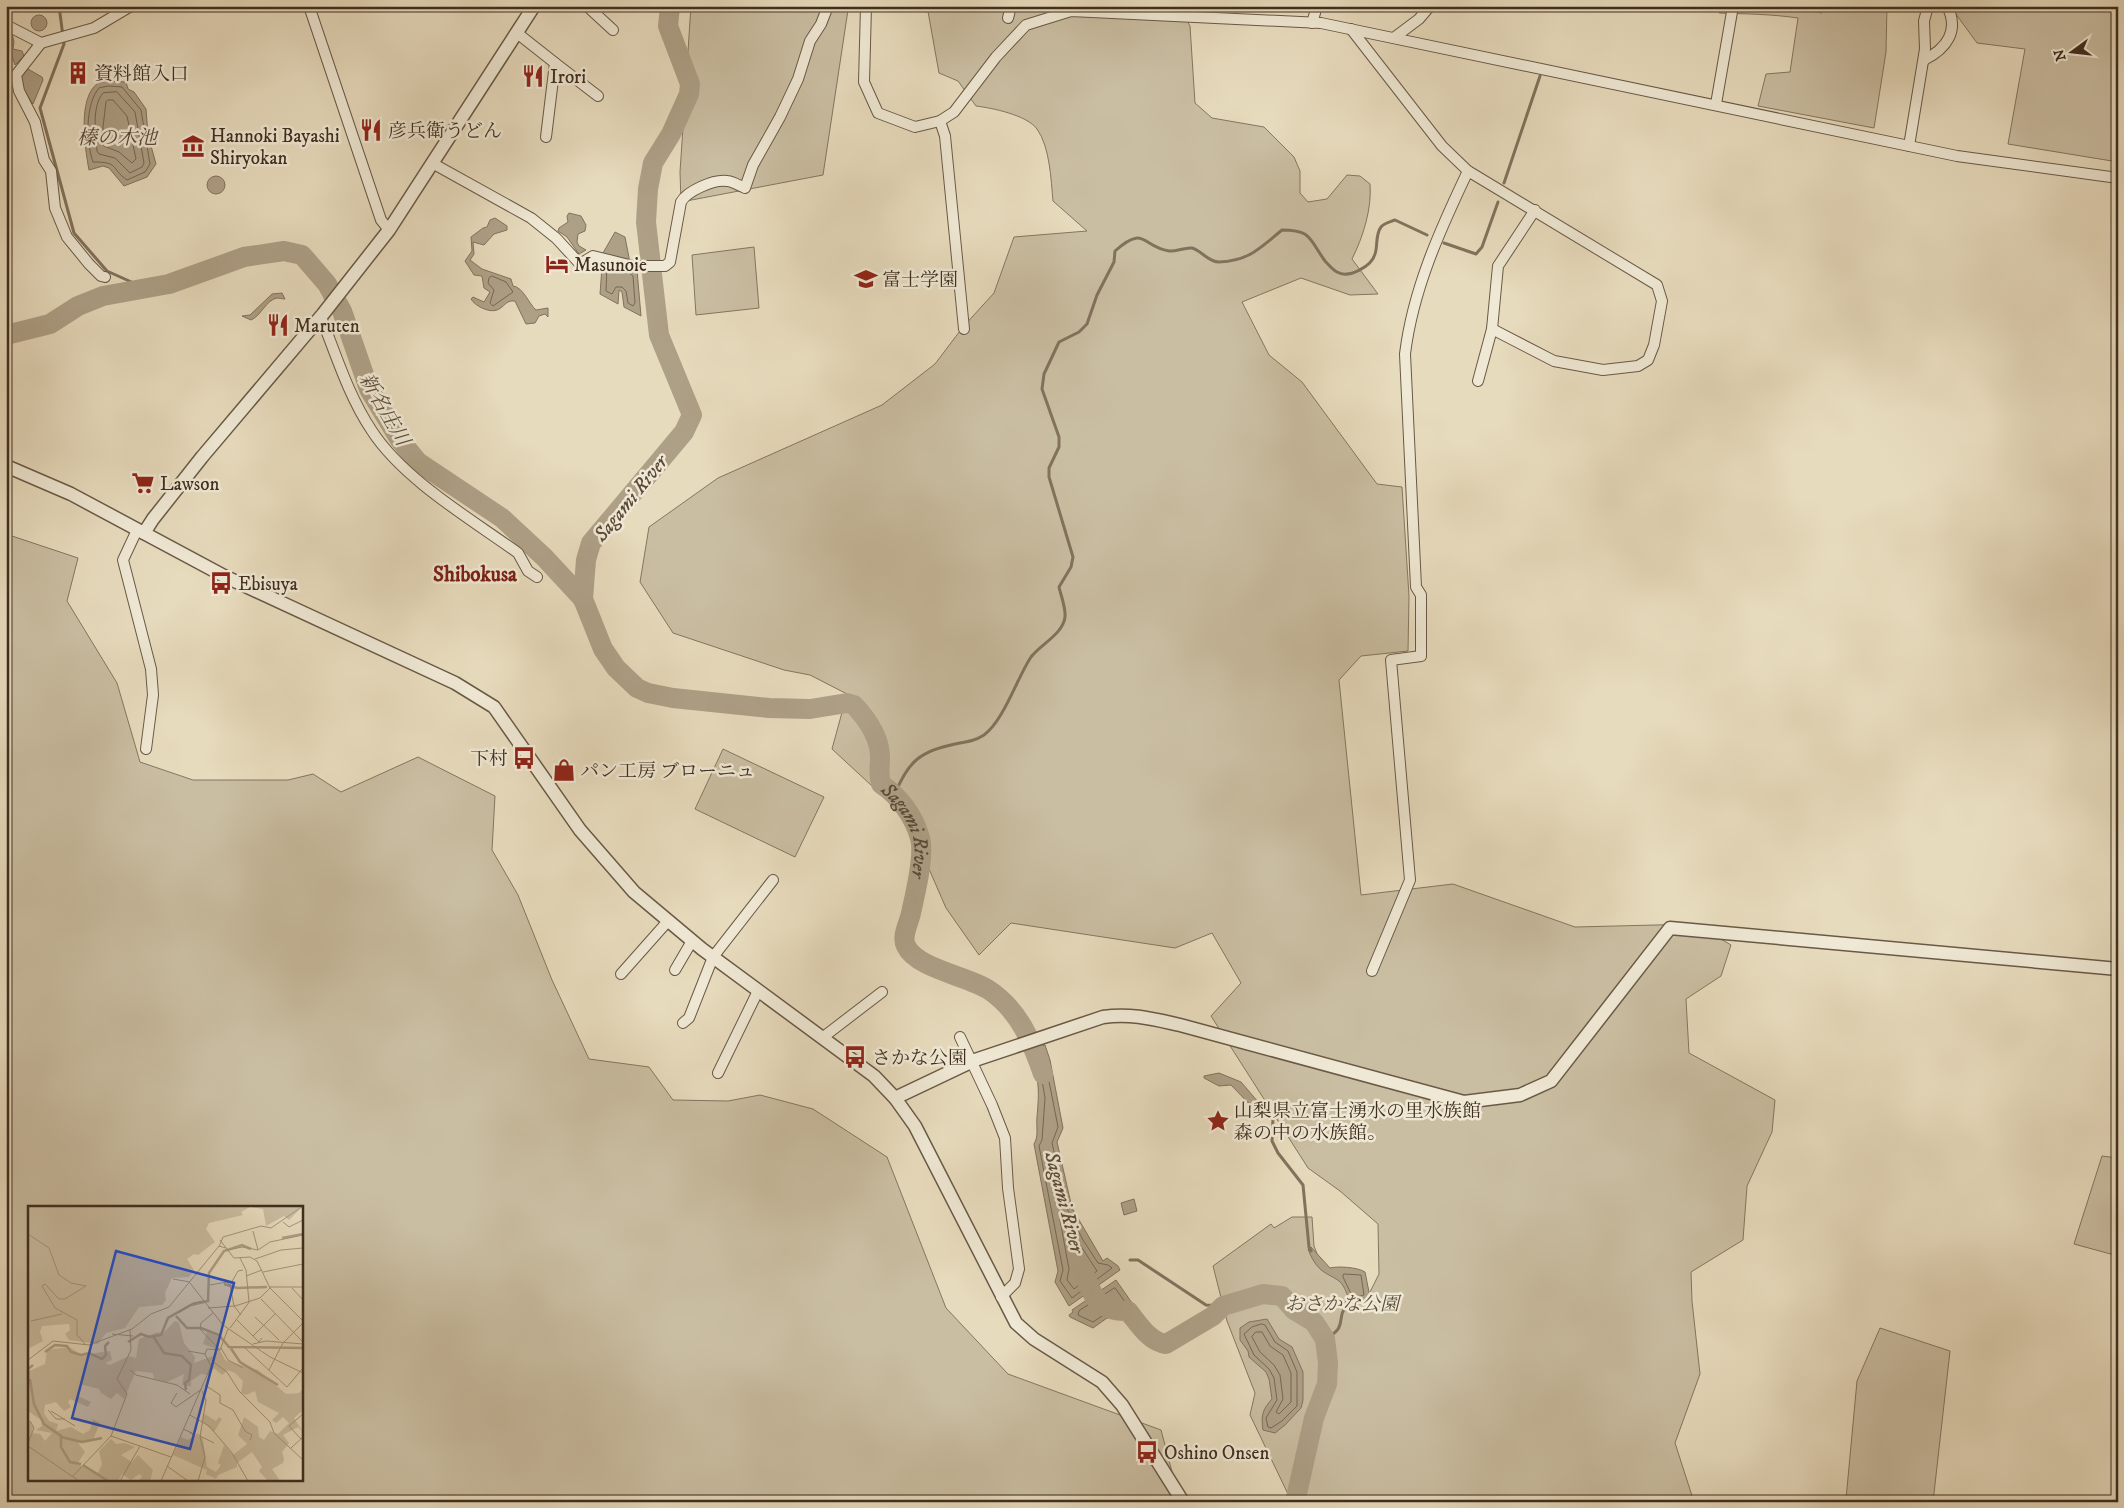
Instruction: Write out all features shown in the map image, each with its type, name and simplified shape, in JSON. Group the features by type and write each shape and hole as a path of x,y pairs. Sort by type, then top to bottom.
{"street":[{"path":"106,277 101,276 88,264 67,237 56,208 51,171 44,160 42,144 35,122 20,91 16,75 41,43 94,28 131,6"},
{"path":"309,6 381,220 389,230"},
{"path":"146,749 153,695 151,669 123,560 141,532 322,315 389,230 534,6"},
{"path":"587,6 613,30"},
{"path":"432,163 531,218 556,238 580,264 593,256 633,266 665,266 670,262 681,202 685,195 693,190 726,180 745,188 753,165 780,117 794,87 810,41 821,24 828,6"},
{"path":"866,6 864,82 878,113 915,127 940,121 954,112 996,57 1026,25 1070,11 1312,23 1351,29 1957,156 2118,178"},
{"path":"1008,18 1011,6"},
{"path":"1312,23 1317,6"},
{"path":"1395,37 1419,18 1430,6"},
{"path":"1716,104 1733,6"},
{"path":"1909,146 1924,60 1924,21 1928,6"},
{"path":"1924,60 1939,52 1946,45 1952,27 1951,14 1947,6"},
{"path":"6,25 41,43"},
{"path":"1351,29 1442,146 1468,171 1503,194 1535,210 1657,285 1662,301 1654,345 1648,360 1638,366 1603,370 1554,361 1492,329"},
{"path":"517,33 598,96"},
{"path":"546,137 555,63"},
{"path":"940,121 946,136 964,328"},
{"path":"1372,971 1410,880 1391,660 1421,656 1421,595 1416,587 1406,346 1408,331 1433,243 1468,171"},
{"path":"1478,381 1492,329 1498,266 1535,210"},
{"path":"322,315 349,387 372,431 417,480 518,553 528,571 538,577"},
{"path":"6,466 71,494 226,577 455,683 494,707 580,830 634,892 692,941 874,1076 895,1098 915,1126 1016,1323 1034,1339 1102,1382 1122,1405 1183,1502"},
{"path":"683,1023 689,1018 713,957 773,880"},
{"path":"621,974 668,921"},
{"path":"895,1098 973,1062 1103,1017 1125,1014 1140,1015 1464,1102 1520,1095 1551,1081 1670,928 2118,969"},
{"path":"676,970 692,941"},
{"path":"718,1073 758,991"},
{"path":"822,1038 882,992"},
{"path":"960,1037 973,1062 1005,1138 1008,1188 1019,1269 1016,1283 1002,1297"}],"green space":[{"path":"691,6 790,6 792,9 796,6 863,6 848,10 823,175 681,202 680,172"},
{"name":"おさかな公園","path":"927,6 1179,6 1190,26 1195,103 1212,118 1264,127 1294,157 1300,171 1300,193 1308,202 1327,199 1347,175 1360,176 1370,184 1370,203 1366,223 1352,259 1378,294 1350,295 1301,278 1242,302 1269,355 1302,382 1377,484 1402,487 1409,596 1408,651 1361,656 1339,680 1361,895 1453,884 1575,927 1696,924 1731,945 1721,976 1686,999 1689,1053 1775,1100 1772,1132 1747,1186 1743,1240 1691,1272 1692,1301 1700,1374 1675,1443 1694,1502 1294,1502 1288,1494 1250,1415 1255,1393 1227,1321 1213,1266 1271,1224 1274,1228 1292,1217 1312,1217 1314,1246 1323,1269 1369,1294 1379,1274 1378,1224 1340,1191 1308,1168 1211,1016 1241,983 1212,933 1175,948 1011,923 979,955 946,908 916,839 898,810 832,749 847,694 810,675 784,670 673,633 640,582 649,527 718,478 882,405 935,364 963,327 994,293 1014,237 1087,231 1053,201 1045,145 1037,129 1018,116 1000,110 976,106 958,81 939,73"},
{"path":"1720,6 1782,6 1822,13 1823,6 1887,6 1886,52 1874,128 1758,106 1766,74 1790,72 1798,18 1719,13"},
{"path":"1950,6 2118,6 2118,162 2008,144 2025,49 1977,43"},
{"path":"754,247 759,308 696,315 692,255"},
{"path":"6,534 78,558 67,601 117,683 140,762 193,780 288,780 313,774 341,792 418,757 495,796 492,850 518,895 552,980 589,1059 649,1067 673,1100 728,1101 760,1095 813,1109 887,1157 946,1308 1008,1374 1161,1430 1180,1502 6,1502"},
{"path":"723,749 824,797 795,857 695,809"},
{"path":"2102,1156 2118,1158 2118,1256 2074,1244"},
{"path":"1880,1328 1950,1351 1933,1502 1823,1502 1846,1499 1857,1381"}],"water":[{"path":"36,15 42,15 47,20 45,29 36,31 31,26 31,20"},
{"path":"6,30 12,33 13,49 22,51 24,56 15,65 11,53 6,53"},
{"path":"26,68 42,77 43,80 33,104 24,91 20,79"},
{"name":"榛の木池","path":"108,81 126,82 128,89 134,92 146,109 148,135 156,164 147,177 124,186 109,168 103,166 89,170 87,161 84,124 87,100 91,90 98,83"},
{"path":"216,176 222,179 225,185 222,191 216,194 210,191 207,185 210,179"},
{"path":"569,213 581,216 586,225 585,231 578,234 577,242 579,246 586,250 579,254 567,237 558,231 559,228 568,222 567,216"},
{"path":"495,218 507,226 507,230 494,234 484,245 473,242 474,254 470,260 482,269 511,279 513,286 523,292 536,310 548,308 548,317 545,314 539,316 535,323 526,324 515,301 507,303 500,309 490,311 479,306 471,299 473,297 484,302 490,292 484,288 482,276 474,275 465,261 472,251 471,237 487,227 490,220"},
{"path":"615,232 625,237 631,268 637,270 641,316 624,307 622,292 619,290 618,304 600,294 603,253"},
{"path":"282,293 285,299 273,299 255,318 251,320 242,316 250,315 272,294"},
{"path":"1045,1045 1050,1060 1063,1128 1057,1142 1072,1208 1103,1261 1107,1258 1118,1266 1120,1270 1069,1306 1055,1282 1058,1271 1034,1144 1037,1135 1038,1083 1034,1067 1025,1052"},
{"path":"1219,1073 1241,1082 1265,1112 1259,1114 1231,1085 1219,1086 1204,1078 1204,1076"},
{"path":"1134,1199 1137,1211 1124,1215 1121,1203"},
{"path":"1311,1247 1330,1268 1348,1267 1365,1272 1370,1297 1347,1307 1344,1305 1348,1297 1344,1287 1339,1281 1316,1265 1308,1249"},
{"path":"1116,1280 1139,1313 1107,1318 1093,1328 1070,1317 1069,1315 1073,1312 1072,1310"},
{"path":"1267,1319 1279,1339 1292,1347 1303,1372 1303,1400 1301,1408 1275,1433 1263,1430 1262,1425 1264,1410 1272,1399 1269,1379 1266,1372 1249,1357 1248,1351 1240,1340 1240,1328 1249,1322"}],"waterway":[{"path":"59,6 64,44 40,108 74,233 107,271 138,285 154,288"},
{"name":"Sagami River","path":"670,6 668,26 690,84 689,94 671,134 653,163 648,189 646,222 659,335 692,415 684,432 591,543 586,560 583,599 603,649 616,668 637,688 648,693 673,698 769,708 810,709 847,703 854,705 868,722 878,742 881,784 894,794 905,807 914,822 920,838 920,865 917,886 904,938 906,946 921,961 980,985 1009,1007 1029,1039 1043,1074"},
{"path":"1504,183 1540,76"},
{"path":"1444,243 1476,254 1482,247 1498,202"},
{"path":"895,794 905,773 917,759 933,750 977,739 991,728 1004,709 1031,657 1056,634 1063,623 1065,610 1059,587 1071,567 1073,557 1049,477 1049,468 1059,447 1059,437 1042,389 1044,374 1059,342 1079,332 1087,324 1097,295 1114,262 1115,251 1132,239 1138,238 1160,249 1175,251 1192,248 1215,261 1229,261 1254,252 1282,230 1292,230 1309,237 1325,261 1334,270 1342,274 1348,274 1365,267 1373,259 1378,233 1385,224 1395,220 1427,235"},
{"name":"新名庄川","path":"6,335 50,324 78,306 103,296 169,284 244,257 284,251 302,255 327,284 342,311 369,389 400,440 418,462 502,518 544,557 583,599"},
{"path":"1265,1112 1273,1118 1272,1141 1278,1153 1303,1185 1309,1247 1311,1251"},
{"path":"1130,1260 1138,1260 1206,1305 1223,1306"},
{"name":"Sagami River","path":"1082,1267 1088,1285 1096,1299 1109,1308 1128,1311 1149,1336 1166,1344 1213,1316 1223,1306 1263,1294 1282,1296 1294,1310 1314,1322 1325,1339 1328,1363 1327,1384 1314,1418 1295,1502"},
{"path":"1325,1339 1340,1326 1342,1314 1348,1304"}],"place":[{"name":"資料館入口","path":"78,73"},
{"name":"Irori","path":"533,76"},
{"name":"彦兵衛うどん","path":"371,130"},
{"name":"Hannoki Bayashi Shiryokan","path":"193,146"},
{"name":"Masunoie","path":"557,264"},
{"name":"富士学園","path":"866,279"},
{"name":"Maruten","path":"278,325"},
{"name":"Lawson","path":"143,483"},
{"name":"Ebisuya","path":"221,583"},
{"name":"下村","path":"524,758"},
{"name":"パン工房 ブローニュ","path":"564,770"},
{"name":"さかな公園","path":"855,1057"},
{"name":"山梨県立富士湧水の里水族館 森の中の水族館。","path":"1218,1121"},
{"name":"Oshino Onsen","path":"1147,1452"}],"district":[{"name":"Shibokusa","path":"475,574"}]}
